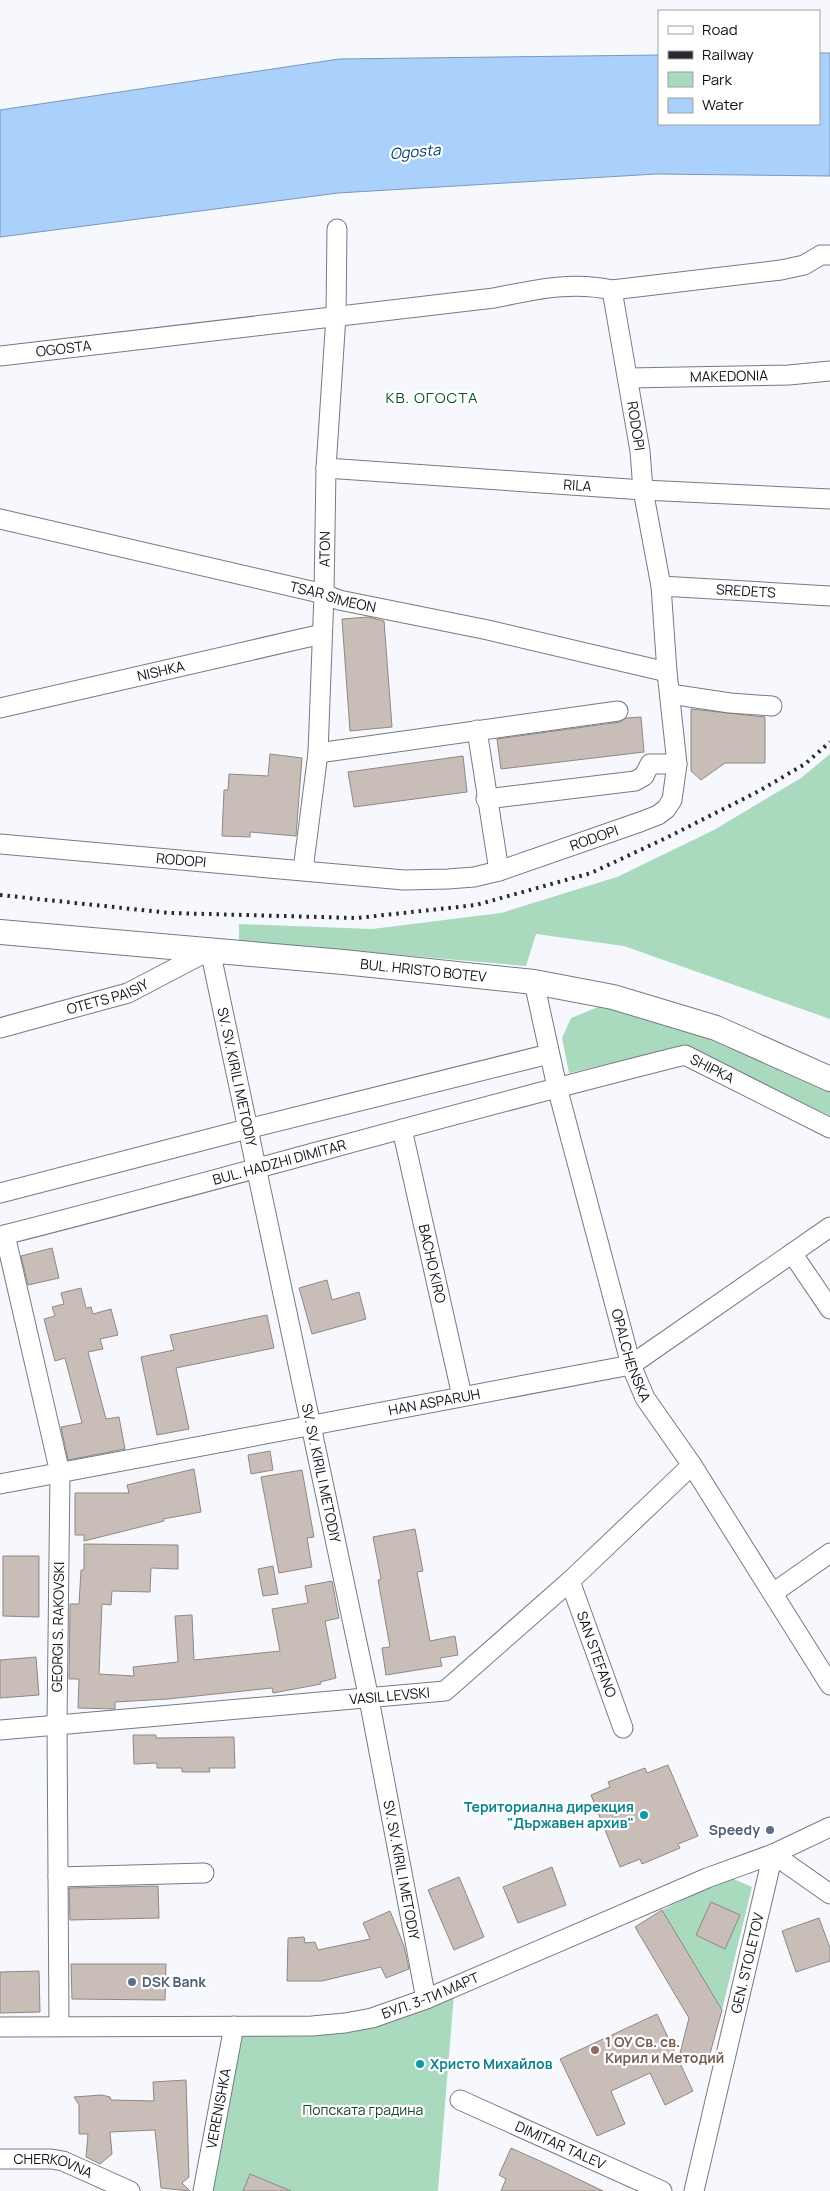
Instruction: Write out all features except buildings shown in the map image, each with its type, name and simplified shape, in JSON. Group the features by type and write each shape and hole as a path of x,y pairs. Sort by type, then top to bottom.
{"street":[{"path":"336,316 337,229"},
{"name":"OGOSTA","path":"0,356 494,298 550,286 590,286 612,290 781,270 804,266 821,255 830,255"},
{"name":"RODOPI","path":"0,844 404,880 448,879 498,871 658,815 666,809 672,800 677,764 667,672 661,586 643,490 640,451 612,290"},
{"name":"ATON","path":"303,870 318,752 324,594 326,468 336,316"},
{"name":"MAKEDONIA","path":"628,378 790,374 830,371"},
{"name":"RILA","path":"326,468 643,490 830,499"},
{"name":"TSAR SIMEON","path":"0,519 324,594 339,600 488,630 667,672"},
{"name":"SREDETS","path":"661,586 830,596"},
{"name":"NISHKA","path":"0,708 322,634"},
{"path":"670,694 730,703 772,706"},
{"path":"318,752 618,711"},
{"path":"477,730 498,871"},
{"path":"486,799 635,781 644,776 650,764 677,764"},
{"name":"BUL. HRISTO BOTEV","path":"0,932 210,950 534,982 613,997 716,1028 830,1079"},
{"name":"OTETS PAISIY","path":"0,1028 128,993 210,950"},
{"name":"SV. SV. KIRIL I METODIY","path":"210,950 369,1699 426,1998"},
{"name":"OPALCHENSKA","path":"534,982 557,1087 631,1365 645,1398 692,1465 830,1685"},
{"path":"0,1193 549,1054"},
{"name":"SHIPKA","path":"557,1087 685,1055 830,1128"},
{"name":"BUL. HADZHI DIMITAR","path":"3,1235 256,1170 557,1087"},
{"name":"BACHO KIRO","path":"402,1129 462,1396"},
{"name":"HAN ASPARUH","path":"0,1484 631,1365 830,1226"},
{"name":"GEORGI S. RAKOVSKI","path":"3,1235 60,1473 57,1724 59,2026"},
{"path":"792,1253 830,1309"},
{"name":"VASIL LEVSKI","path":"0,1730 446,1691 570,1581 692,1465"},
{"path":"773,1593 830,1553"},
{"name":"SAN STEFANO","path":"570,1581 623,1728"},
{"name":"БУЛ. 3-ТИ МАРТ","path":"0,2027 312,2026 346,2023 372,2018 426,1998 707,1878 773,1854 830,1827"},
{"path":"773,1854 830,1894"},
{"name":"GEN. STOLETOV","path":"694,2191 773,1854"},
{"path":"58,1877 204,1873"},
{"name":"VERENISHKA","path":"203,2191 234,2026"},
{"name":"DIMITAR TALEV","path":"460,2100 662,2191"},
{"name":"CHERKOVNA","path":"0,2160 51,2159 63,2161 130,2191"}],"green space":[{"path":"830,754 830,1019 624,946 536,934 526,966 239,941 239,924 372,929 501,913 617,877 714,830 801,778"},
{"path":"603,1005 712,1034 830,1086 830,1116 685,1046 569,1073 562,1038 571,1018"},
{"path":"729,1877 752,1887 722,2010 662,1910"},
{"name":"Попската градина","path":"454,1994 438,2191 205,2191 242,2036 318,2035 372,2026"}],"water":[{"name":"Ogosta","path":"820,53 830,53 830,176 656,174 338,193 0,237 0,110 339,59 658,55 658,125 820,125"}],"railway":[{"path":"0,895 170,913 357,918 476,905 591,873 759,791 805,764 830,742"}],"place":[{"name":"Териториална дирекция \"Държавен архив\"","path":"644,1815"},
{"name":"Speedy","path":"770,1830"},
{"name":"DSK Bank","path":"132,1982"},
{"name":"1 ОУ Св. св. Кирил и Методий","path":"595,2050"},
{"name":"Христо Михайлов","path":"420,2064"}],"district":[{"name":"КВ. ОГОСТА","path":"432,398"}]}
